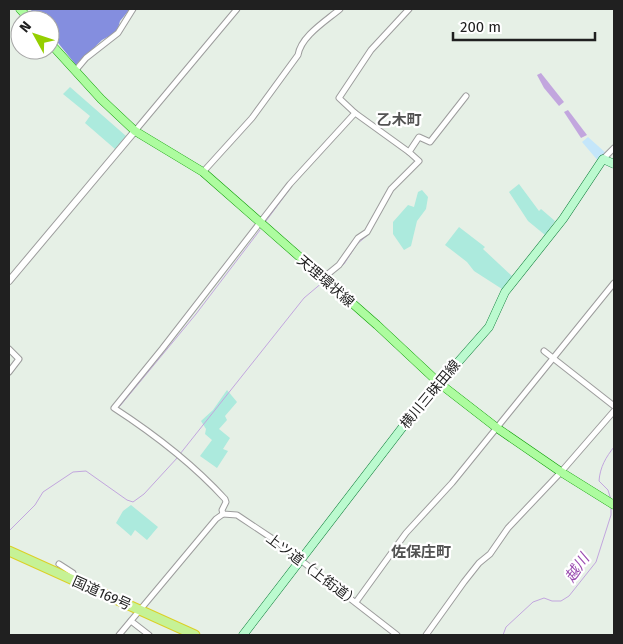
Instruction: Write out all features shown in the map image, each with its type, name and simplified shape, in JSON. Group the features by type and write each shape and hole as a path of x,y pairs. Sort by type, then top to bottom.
{"highway":[{"name":"国道169号","path":"9,551 195,635"}],"main road":[{"name":"天理環状線","path":"60,54 101,100 135,131 202,172 439,383 497,428 561,472 614,505"},
{"path":"603,159 614,164"},
{"name":"横川三昧田線","path":"243,635 409,418 489,327 505,292 563,219 603,159"}],"street":[{"path":"75,71 86,58 118,33 133,9"},
{"path":"9,281 238,9"},
{"path":"330,9 334,14"},
{"path":"202,172 252,118 298,56 299,48 308,37 340,9"},
{"path":"323,278 339,266 358,238 367,232 391,189 419,161 355,113 339,98 371,50 409,9"},
{"path":"409,152 419,137 430,142 433,140 466,96"},
{"path":"119,635 216,519 223,514 222,510 226,502 202,475 173,451 114,408 290,184 355,113"},
{"path":"603,159 614,148"},
{"path":"356,602 406,533 452,483 614,282"},
{"path":"9,349 19,359 9,372"},
{"path":"544,352 614,406"},
{"path":"426,635 464,582 479,563 490,554 508,528 561,472 614,411"},
{"name":"上ツ道（上街道）","path":"223,514 237,516 248,522 302,560 397,635"},
{"path":"59,564 73,573 73,580"},
{"path":"131,621 149,635"}],"shaded area":[{"path":"130,9 120,21 117,32 102,40 76,65 60,45 60,10 31,10"},
{"path":"541,73 564,102 559,106 544,88 537,75"},
{"path":"70,87 126,136 115,149 85,123 90,116 63,94"},
{"path":"568,110 587,135 581,138 564,112"},
{"path":"588,137 607,154 599,162 582,142"},
{"path":"519,184 539,211 541,209 555,221 545,235 528,221 509,192"},
{"path":"422,190 428,197 426,209 417,221 411,246 404,250 393,234 393,222 408,205 414,207 418,192"},
{"path":"459,227 485,247 483,249 512,276 502,289 474,271 467,262 445,245"},
{"path":"227,390 237,402 225,416 227,420 219,429 230,438 223,449 228,451 217,468 200,456 212,440 205,434 206,429 201,421 213,410"},
{"path":"131,505 158,527 147,540 135,530 131,536 116,523 123,511"}],"waterway":[{"path":"266,221 289,190"},
{"path":"120,406 196,314 260,230"},
{"path":"328,278 344,264 357,244 369,234"},
{"path":"180,454 304,298 323,282"},
{"name":"越川","path":"611,500 608,490 599,481 604,463 614,447"},
{"path":"9,531 35,505 43,492 73,472 86,471 127,500 133,502 144,494 178,457"},
{"name":"越川","path":"503,635 506,627 533,602 544,598 552,601 561,601 569,596 596,562 611,515 611,506"}],"district":[{"name":"乙木町","path":"399,120"},
{"name":"佐保庄町","path":"421,552"}]}
